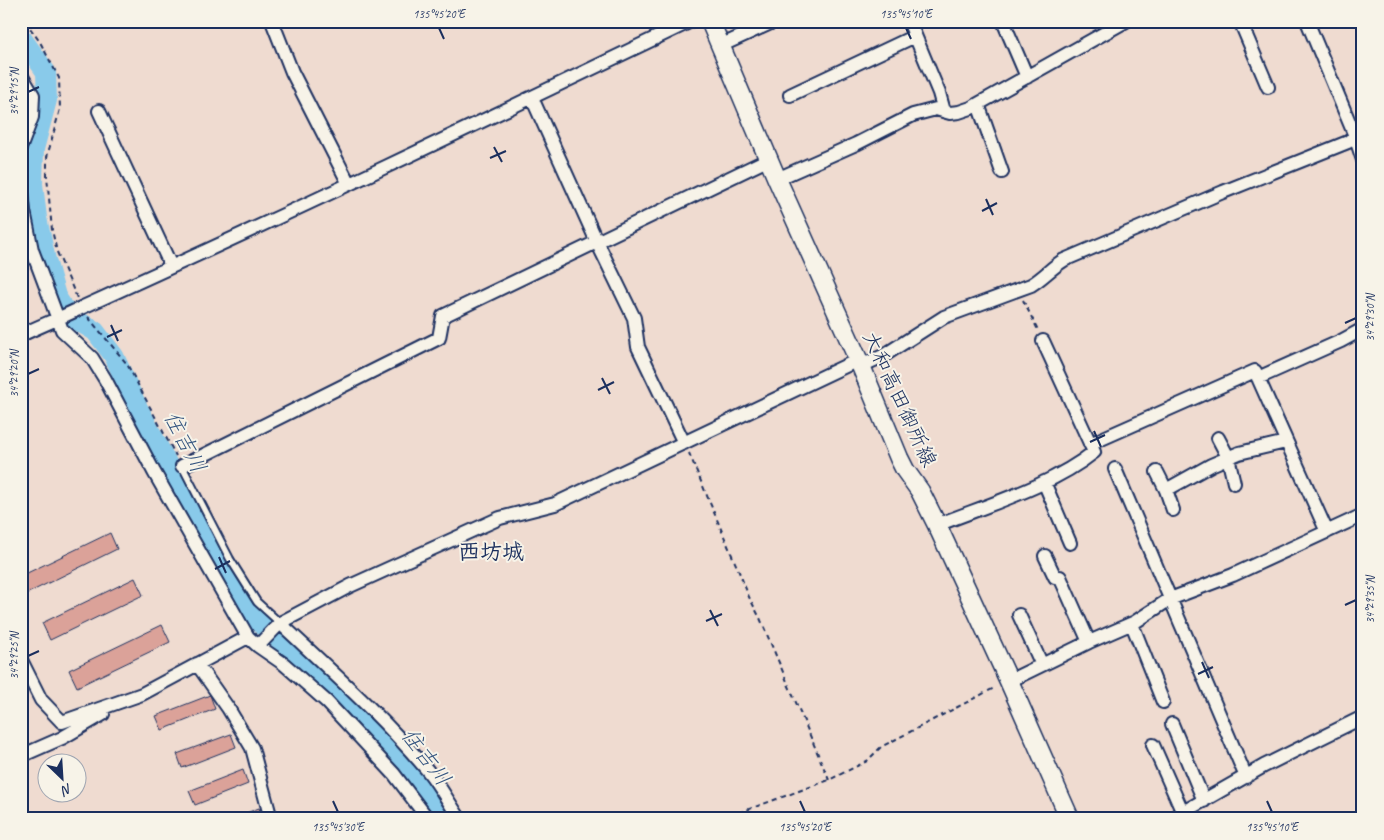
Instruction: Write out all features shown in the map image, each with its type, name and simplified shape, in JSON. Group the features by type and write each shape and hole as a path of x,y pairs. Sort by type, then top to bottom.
{"main road":[{"name":"大和高田御所線","path":"710,21 777,179 859,363 898,458 920,491 937,525 1070,819"}],"street":[{"path":"272,21 292,72 349,184"},
{"path":"21,335 349,184 691,21"},
{"path":"720,46 774,21"},
{"path":"909,21 944,111"},
{"path":"1003,21 1027,77"},
{"path":"1098,21 1104,33"},
{"path":"777,179 913,115 936,109 950,113 959,112 978,104 1126,21"},
{"path":"1240,21 1268,87"},
{"path":"1307,21 1359,133 1363,160"},
{"path":"790,95 916,36"},
{"path":"21,75 33,95 32,117 21,146"},
{"path":"532,98 597,242 634,318 638,347 684,443"},
{"path":"978,104 1002,172"},
{"path":"98,111 171,266"},
{"path":"258,646 280,623 350,586 500,518 554,504 859,363 883,356 944,317 1040,280 1054,266 1064,260 1215,195 1348,142 1359,133"},
{"path":"182,466 439,338 443,316 769,159"},
{"path":"21,182 24,210 32,250 62,330 92,358 105,378 154,472 248,637 284,664 327,702 394,774 428,819"},
{"path":"1258,378 1342,340 1363,328"},
{"path":"937,525 1044,482 1066,471 1094,452 1043,341"},
{"path":"1090,444 1255,371 1327,532"},
{"path":"1218,438 1228,458 1234,483"},
{"path":"1166,490 1211,465 1239,453 1286,442"},
{"path":"1115,469 1246,777"},
{"path":"1157,472 1166,490 1172,510"},
{"path":"1044,482 1070,543"},
{"path":"1009,681 1089,642 1132,624 1170,599 1233,575 1363,515"},
{"path":"1046,556 1054,577 1060,577 1089,642"},
{"path":"1019,614 1042,665"},
{"path":"280,623 362,700 408,748 429,773 460,819"},
{"path":"1132,624 1163,702"},
{"path":"21,660 41,700 62,722 142,694 248,637"},
{"path":"197,664 228,708 252,748 271,819"},
{"path":"21,756 62,738 125,701"},
{"path":"1154,746 1177,816 1280,758 1363,717"},
{"path":"1172,724 1204,801"}],"lane":[{"path":"182,466 230,559 257,602 280,623"}],"path":[{"path":"25,21 40,42 58,78 60,109 47,157 52,230 57,252 81,308 127,364 182,466"},
{"path":"1018,290 1043,341"},
{"path":"684,443 829,780"},
{"path":"722,819 829,780 867,761 881,747 1009,681"}],"building":[{"path":"110,533 117,549 24,595 21,588 21,576"},
{"path":"135,578 143,595 50,640 42,623"},
{"path":"162,625 170,642 77,687 69,670"},
{"path":"210,695 215,709 162,730 156,716"},
{"path":"231,734 236,747 182,768 177,754"},
{"path":"243,770 248,784 195,805 189,791"},
{"path":"259,808 263,819 231,819"}],"waterway":[{"name":"住吉川","path":"21,37 46,72 47,100 34,149 33,184 37,218 56,296 71,317 95,331 114,356 138,408 223,569 254,618 328,681 385,741 428,795 443,819"}],"district":[{"name":"西坊城","path":"491,552"}]}
